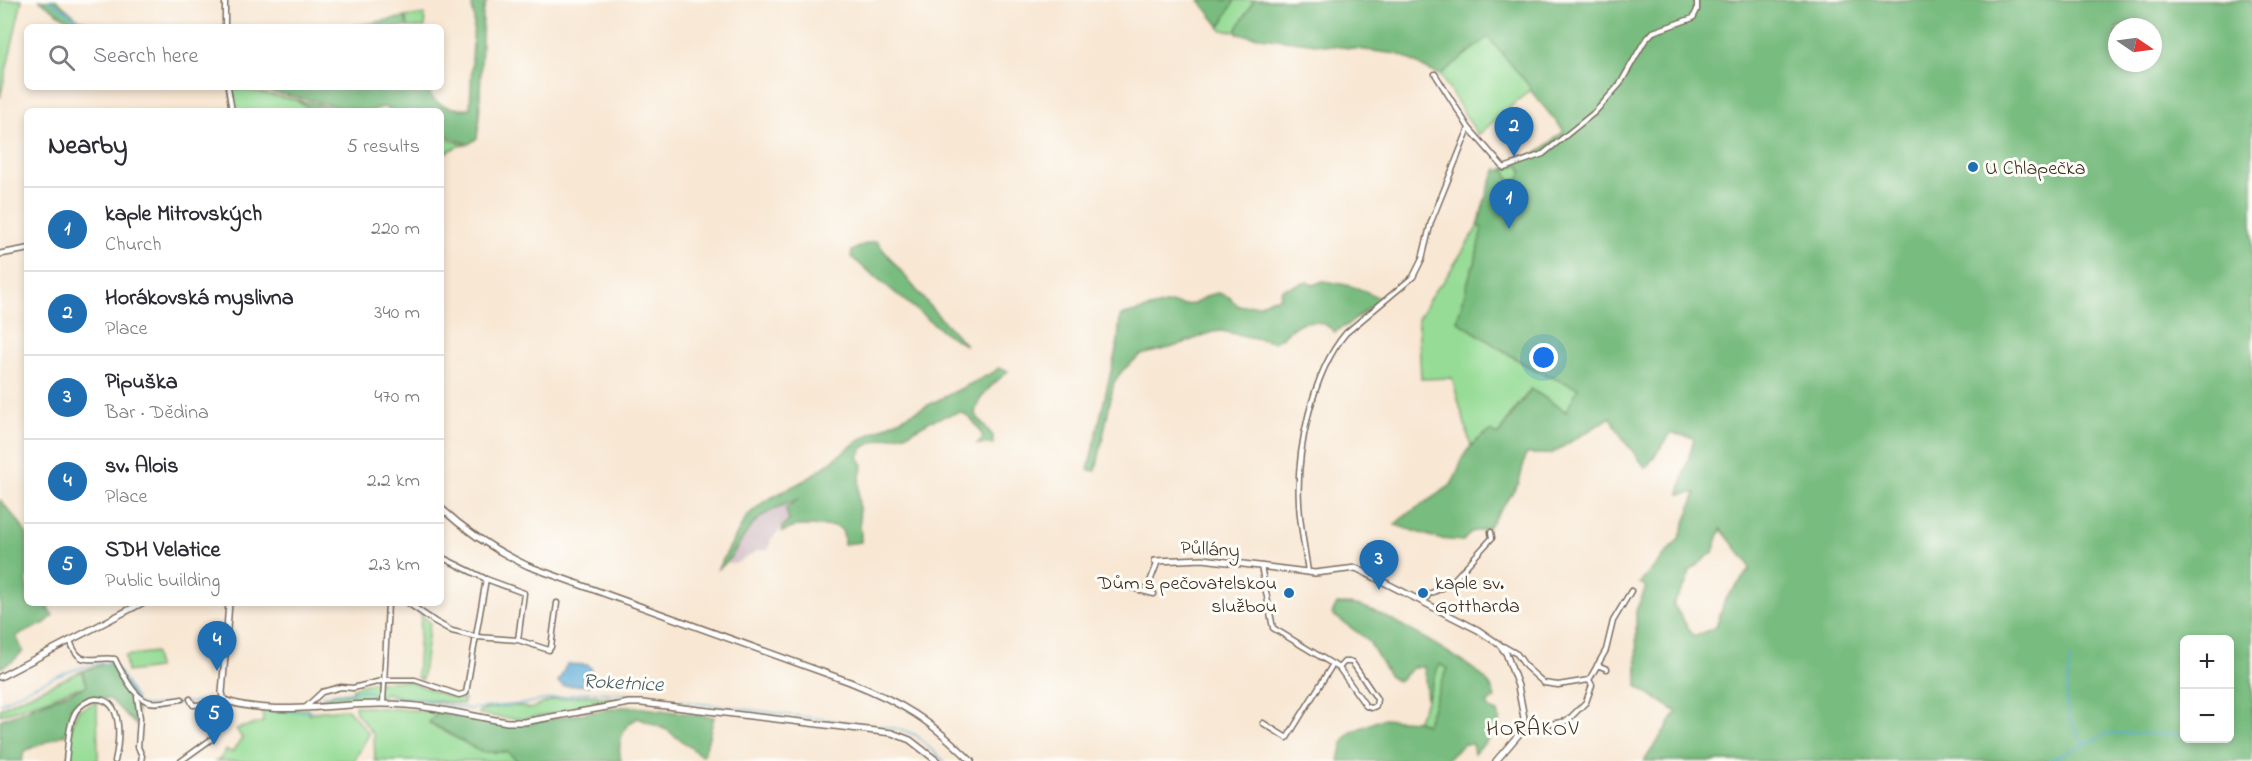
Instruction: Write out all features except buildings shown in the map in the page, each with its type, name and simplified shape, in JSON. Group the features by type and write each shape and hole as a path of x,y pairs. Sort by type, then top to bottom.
{"street":[{"path":"225,0 225,24"},
{"path":"1435,74 1469,128 1504,168 1543,154 1595,112 1620,84 1644,42 1653,32 1693,18 1697,10 1697,0"},
{"path":"228,90 232,108"},
{"path":"1308,572 1298,485 1310,405 1336,344 1413,277 1422,259 1431,222 1469,128"},
{"path":"0,254 24,250"},
{"path":"444,511 487,545 528,566 883,695 923,718 971,761"},
{"path":"1424,602 1429,594 1449,585 1492,538 1491,532"},
{"path":"444,558 486,579 524,593 518,640"},
{"name":"Půllány","path":"1146,592 1156,561 1203,559 1315,573 1356,568 1478,630 1500,645 1506,653 1518,686 1524,718 1523,729"},
{"name":"Půllány","path":"1261,566 1273,628 1339,668 1366,706 1374,708 1378,704 1377,699 1352,662 1344,662 1339,668"},
{"path":"311,707 322,692 341,687 353,688 385,680 415,680 463,694 467,689 474,636 486,579"},
{"path":"1132,588 1154,594"},
{"path":"1589,680 1606,650 1613,621 1631,591"},
{"path":"413,606 445,627 474,636 518,640 549,650 556,603"},
{"path":"0,676 136,606"},
{"path":"181,761 213,738 218,713 224,700 222,693 229,606"},
{"path":"383,700 388,606"},
{"path":"70,640 76,654 87,661 115,659 137,700 140,718 138,747 142,756 141,761"},
{"path":"1500,645 1517,654 1544,683 1558,686 1589,680"},
{"path":"1263,723 1287,738 1333,664"},
{"path":"1597,665 1607,669"},
{"path":"1496,761 1523,729 1567,721 1586,702 1592,685 1589,680"},
{"path":"66,761 75,712 85,703 99,699 110,704 116,717 119,741 116,761"},
{"path":"137,700 151,703 182,699"},
{"path":"191,701 192,705 215,704 224,700 251,707 311,707 383,700 507,722 524,722 629,703 642,704 892,733 910,740 937,761"}],"shaded area":[{"path":"799,498 789,521 771,539 768,550 757,551 735,564 728,563 757,521 777,506"}],"green space":[{"path":"0,0 22,0 0,98"},
{"path":"40,0 56,0 77,18 92,24 78,24 61,16"},
{"path":"475,0 487,0 483,13 479,124 477,138 469,144 444,135 444,108 347,108 262,90 429,90 433,98 444,105 457,109 470,108 474,18 472,6"},
{"path":"1199,0 1235,0 1220,27"},
{"path":"1235,0 1254,0 1237,32 1222,30 1219,27"},
{"path":"1254,0 2252,0 2252,761 1644,761 1677,712 1637,686 1636,611 1646,587 1640,583 1679,539 1696,493 1679,494 1694,438 1671,433 1646,468 1622,438 1611,417 1551,454 1526,454 1519,483 1487,529 1471,532 1463,541 1439,539 1395,525 1403,517 1450,486 1468,450 1491,431 1498,435 1531,389 1566,412 1578,388 1532,369 1457,321 1472,267 1475,264 1482,227 1478,226 1497,169 1501,171 1539,152 1564,131 1488,37 1440,75 1397,54 1237,34 1237,29","holes":["1518,164 1522,171 1519,178 1510,182 1505,170","1721,529 1748,563 1750,569 1725,600 1716,627 1694,637 1673,604 1686,584 1690,571 1713,552"]},
{"path":"424,14 425,24 407,24 405,17"},
{"path":"405,17 407,24 365,24"},
{"path":"1488,37 1532,88 1478,135 1440,75"},
{"path":"230,90 245,90 296,100 308,108 234,108"},
{"path":"296,100 335,108 308,108"},
{"path":"444,138 467,145 458,146 444,153"},
{"path":"1518,164 1522,172 1519,178 1510,182 1505,170"},
{"path":"1478,226 1482,227 1475,264 1457,321 1532,369 1578,388 1567,412 1531,389 1498,435 1485,434 1471,446 1452,378 1421,379 1418,319"},
{"path":"876,241 933,310 966,345 946,334 851,257 852,251"},
{"path":"1323,281 1360,289 1380,299 1349,324 1334,332 1317,322 1307,322 1297,325 1273,342 1222,331 1213,332 1173,347 1141,355 1122,371 1114,382 1096,471 1088,470 1118,341 1120,316 1169,303 1194,304 1209,295 1218,293 1229,297 1238,306 1259,305 1279,298 1282,289 1307,282 1313,285"},
{"path":"998,368 1008,371 979,401 975,414 993,436 993,444 977,444 983,437 981,433 970,418 959,412 930,421 909,433 869,444 862,449 858,457 863,465 858,494 861,542 844,544 842,530 834,526 796,526 782,532 782,527 789,521 786,508 799,499 760,517 728,561 717,570 747,516 765,501 809,478 861,439"},
{"path":"0,500 24,530 24,606 48,606 53,616 45,623 16,636 23,651 13,661 0,668"},
{"path":"1337,604 1356,605 1383,615 1475,670 1491,687 1495,698 1487,704 1490,709 1498,712 1500,720 1489,739 1474,753 1472,744 1464,744 1445,761 1339,761 1343,742 1351,732 1382,719 1417,721 1426,724 1448,669 1439,664 1427,700 1424,667 1414,667 1398,681 1390,677 1368,640 1332,614"},
{"path":"421,615 430,622 422,680 417,677"},
{"path":"155,652 157,668 127,672 125,656"},
{"path":"110,662 137,703 136,725 110,699 90,700 79,704 66,734 24,751 22,761 0,761 0,720 87,686 82,671"},
{"path":"1439,664 1448,669 1426,724 1417,721"},
{"path":"82,671 88,686 70,690 0,715 0,709 11,703"},
{"path":"408,681 447,696 464,699 463,704 385,693 379,699 318,702 333,695 352,693 353,688 372,682"},
{"path":"586,695 628,700 525,719 479,714 479,711 505,706 530,709 552,700"},
{"path":"97,702 98,761 68,761 73,723 79,710"},
{"path":"355,706 438,712 429,723 481,752 507,752 518,761 375,761 374,735 356,712"},
{"path":"628,706 714,717 704,755 702,756 667,730 638,718 632,721 622,736 621,761 518,761 507,752 481,752 429,722 438,712 508,726"},
{"path":"262,708 308,709 309,714 348,709 369,734 354,761 216,761 226,750 232,752 242,738 236,729 263,722"}],"water":[{"path":"567,664 588,665 591,668 593,682 591,685 563,686 558,682"}],"waterway":[{"path":"49,0 85,24"},
{"path":"2070,658 2066,703 2071,722 2083,743"},
{"name":"Roketnice","path":"0,704 73,670 103,663 116,668 136,699"},
{"name":"Roketnice","path":"314,706 325,695 364,690 384,698 416,699 469,709 522,704 587,692 617,693 900,729 916,735 944,761"},
{"name":"Roketnice","path":"139,703 149,706 212,700"},
{"name":"Roketnice","path":"262,711 306,712 311,710"},
{"path":"2048,761 2109,733 2180,734"}],"place":[{"name":"Horákovská myslivna","path":"1514,157"},
{"name":"U Chlapečka","path":"1973,167"},
{"name":"kaple Mitrovských","path":"1509,229"},
{"name":"Pipuška","path":"1379,590"},
{"name":"Dům s pečovatelskou službou","path":"1289,593"},
{"name":"kaple sv. Gottharda","path":"1423,593"},
{"name":"sv. Alois","path":"217,671"},
{"name":"SDH Velatice","path":"214,745"}],"district":[{"name":"HORÁKOV","path":"1533,728"}]}
